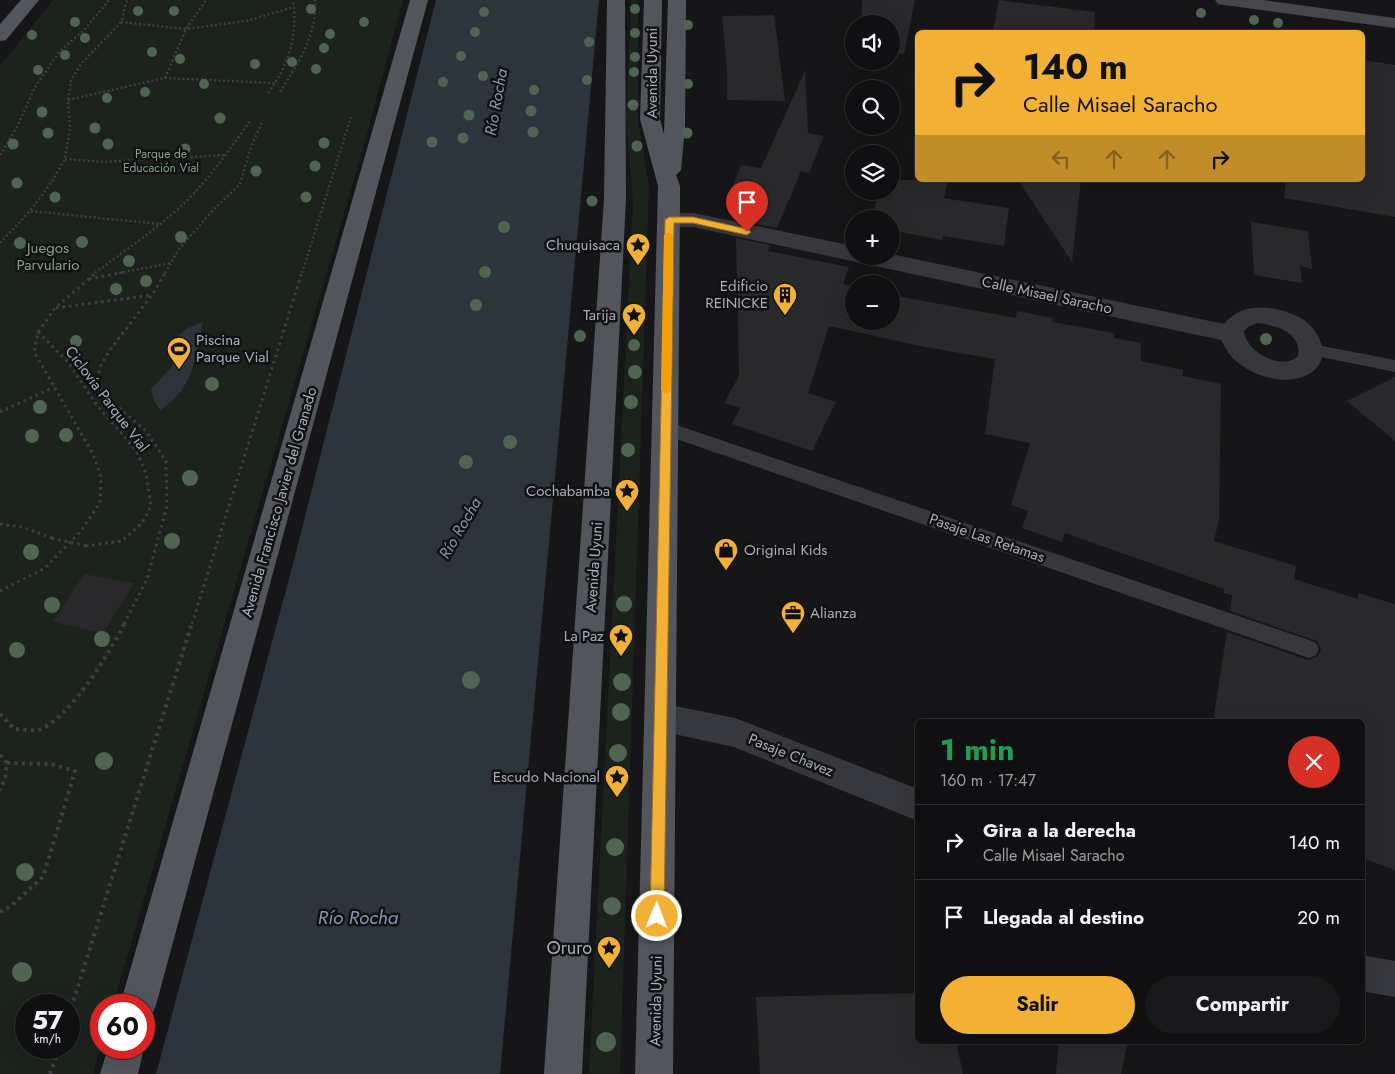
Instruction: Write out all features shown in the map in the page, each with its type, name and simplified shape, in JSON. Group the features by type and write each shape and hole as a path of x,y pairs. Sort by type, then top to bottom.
{"main road":[{"path":"0,36 30,0"},
{"name":"Avenida Francisco Javier del Granado","path":"141,994 420,0"},
{"name":"Avenida Uyuni","path":"563,1074 615,199 616,0"},
{"name":"Avenida Uyuni","path":"653,0 650,119 669,186 654,1074"},
{"path":"669,186 675,128 677,0"},
{"path":"1224,0 1395,23"},
{"path":"119,1074 123,1059"}],"street":[{"path":"669,220 693,220 845,252"},
{"name":"Calle Misael Saracho","path":"900,264 1231,334"},
{"path":"1255,315 1270,316 1286,320 1299,328 1308,339 1312,350 1310,360 1301,367 1288,371 1272,370 1243,356 1234,345 1231,334 1234,325 1243,318 1255,315"},
{"name":"Pasaje Chavez","path":"660,717 735,733 915,804"},
{"path":"1365,974 1395,979"}],"lane":[{"path":"1312,350 1395,366"},
{"name":"Pasaje Las Retamas","path":"666,428 1309,648"}],"path":[{"path":"0,155 18,125 35,87 59,52 85,29 108,0"},
{"path":"0,242 30,210 53,180 65,159 70,128 68,100 71,80 82,63 121,22 127,0"},
{"path":"165,78 186,29 206,0"},
{"path":"268,92 276,83 289,59 294,37 293,0"},
{"path":"280,92 312,36 317,14 315,0"},
{"path":"121,22 186,29 246,21 294,7"},
{"path":"68,100 165,78 276,83"},
{"path":"76,994 352,112"},
{"path":"0,714 14,729 40,730 66,711 113,646 147,579 167,506 166,461 146,431 103,394 98,379 100,367 109,351 152,295 179,249 215,208 240,184 251,147 263,120"},
{"path":"0,591 45,568 80,532 100,503 101,477 94,454 34,352 38,332 55,308 86,280 160,224 195,192 226,155 250,121"},
{"path":"65,159 103,162 226,155"},
{"path":"30,210 160,224"},
{"path":"86,280 172,262"},
{"path":"55,308 152,295"},
{"name":"Ciclovía Parque Vial","path":"0,524 22,527 52,538 86,546 122,541 142,524 151,506 146,473 136,450 98,407 68,362 38,332"},
{"path":"0,412 54,387"},
{"path":"0,756 7,763 51,764 74,771 43,877 10,907 0,912"},
{"path":"0,790 6,779 7,763"},
{"path":"50,1074 55,1059"}],"green space":[{"name":"Parque de Educación Vial","path":"53,0 403,0 363,148 116,994 90,994 90,1059 97,1059 93,1074 0,1074 0,66"},
{"path":"631,0 638,0 638,120 649,186 620,1074 589,1074 633,204 626,120"}],"water":[{"name":"Río Rocha","path":"436,0 599,0 500,1074 156,1074 293,564"},
{"name":"Piscina Parque Vial","path":"203,322 191,372 180,392 160,410 154,400 151,389 170,369 179,355 179,340 183,332"}],"building":[{"path":"862,0 915,0 904,54 900,54 900,15 861,15"},
{"path":"999,0 1095,12 1094,30 993,30"},
{"path":"774,15 785,101 727,100 727,69 722,16"},
{"path":"1365,60 1395,65 1395,217 1284,198 1286,182 1365,182"},
{"path":"805,71 808,133 824,136 809,173 801,171 777,228 736,220 736,207 725,205 741,165 761,168"},
{"path":"900,180 948,182 944,198 1009,208 1004,246 943,236 942,240 900,232 900,210 874,210 876,200 900,200"},
{"path":"1019,182 1081,182 1072,262"},
{"path":"1251,222 1308,231 1312,269 1300,266 1302,283 1254,275"},
{"path":"736,238 770,245 768,251 849,267 843,284 845,285 845,330 829,326 808,393 836,402 812,451 732,424 740,408 724,403 739,376"},
{"path":"900,297 1016,318 1017,311 1053,318 1052,322 1114,333 1114,338 1141,343 1141,361 1183,370 1183,376 1221,384 1219,519 1214,541 1296,566 1294,579 1358,599 1358,593 1395,604 1395,870 1365,859 1365,719 1213,719 1227,632 1308,660 1317,657 1321,650 1317,641 1230,611 1232,595 1224,593 1224,589 1065,533 1062,542 1022,528 1028,511 1011,505 1030,443 985,434 995,359 925,347 847,330 900,330"},
{"path":"1395,377 1395,441 1347,401"},
{"path":"84,574 134,583 103,633 53,622"},
{"path":"915,993 915,1044 957,1044 963,1074 760,1074 756,997"},
{"path":"1059,1044 1127,1044 1121,1074 1056,1074"}],"slow traffic":[{"path":"666,390 669,235"}],"place":[{"name":"Chuquisaca","path":"638,266"},
{"name":"Edificio REINICKE","path":"785,316"},
{"name":"Tarija","path":"634,336"},
{"name":"Piscina Parque Vial","path":"179,370"},
{"name":"Cochabamba","path":"627,512"},
{"name":"Original Kids","path":"726,571"},
{"name":"Alianza","path":"793,634"},
{"name":"La Paz","path":"621,657"},
{"name":"Escudo Nacional","path":"617,798"},
{"name":"Oruro","path":"609,969"}],"route":[{"path":"657,916 669,220 693,220 747,232"}],"park label":[{"name":"Juegos Parvulario","path":"48,256"}]}
